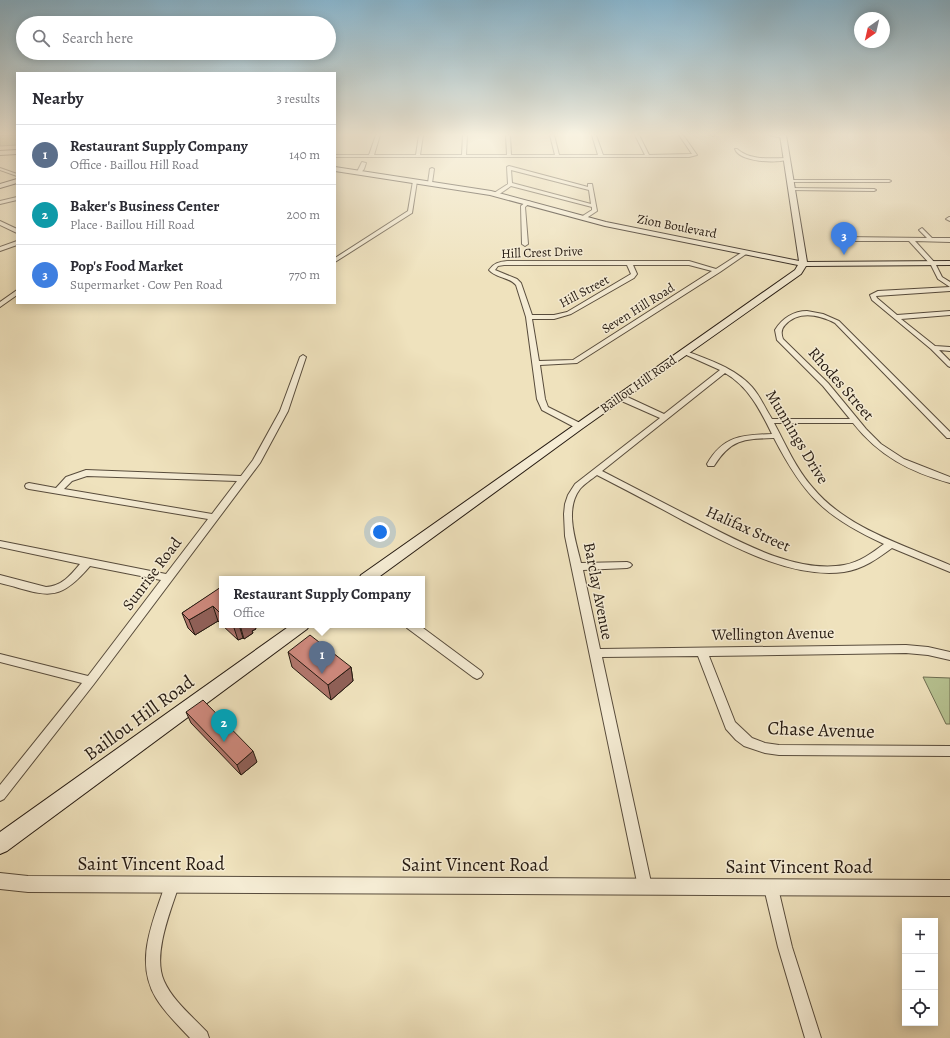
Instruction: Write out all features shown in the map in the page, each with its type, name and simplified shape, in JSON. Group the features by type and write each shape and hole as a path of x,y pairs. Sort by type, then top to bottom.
{"main road":[{"name":"Zion Boulevard","path":"433,183 499,194 612,225 803,264 950,263"},
{"path":"791,183 803,256 803,264"},
{"name":"Baillou Hill Road","path":"370,576 579,426 794,275 800,270 803,264"},
{"name":"Baillou Hill Road","path":"0,844 298,628"}],"street":[{"path":"338,255 410,212 415,183"},
{"path":"576,183 590,187 594,207 594,212 580,217"},
{"path":"499,194 508,190 508,185 594,207"},
{"path":"792,190 874,190"},
{"path":"0,203 15,199"},
{"path":"525,244 523,206 529,202"},
{"path":"0,223 16,231"},
{"path":"922,230 931,240"},
{"path":"844,239 869,237 950,240"},
{"path":"910,239 933,264 940,278 950,285"},
{"path":"0,249 16,243"},
{"name":"Seven Hill Road","path":"537,363 575,362 746,252"},
{"name":"Hill Crest Drive","path":"579,426 545,408 541,398 529,317 519,284 515,280 498,275 492,270 494,266 499,263 689,263 718,271"},
{"name":"Hill Street","path":"529,317 554,317 569,313 632,277 634,274 629,263"},
{"path":"950,289 878,293 873,295 874,299 933,348 950,365"},
{"path":"0,305 16,293"},
{"name":"Rhodes Street","path":"948,478 914,467 886,452 875,443 854,421 835,394 813,369 778,337 777,332 779,328 795,315 806,313 820,315 840,324 950,436"},
{"path":"897,317 950,313"},
{"path":"933,348 950,349"},
{"name":"Munnings Drive","path":"684,352 725,370 738,378 751,390 807,486 820,500 847,521 950,569"},
{"name":"Sunrise Road","path":"0,795 90,681 257,461 284,411 304,357"},
{"name":"Barclay Avenue","path":"645,886 577,567 568,520 569,501 578,486 725,370"},
{"path":"620,397 665,417"},
{"path":"770,421 854,421"},
{"path":"711,464 718,452 728,443 748,438 778,436"},
{"name":"Halifax Street","path":"596,471 739,546 785,563 812,568 847,567 864,562 883,552 892,543"},
{"path":"58,491 69,479 86,473 242,479"},
{"path":"29,486 214,517"},
{"path":"0,544 168,578"},
{"path":"0,579 46,591 52,591 68,583 88,561"},
{"path":"577,567 627,566"},
{"path":"414,628 477,674"},
{"name":"Wellington Avenue","path":"595,653 906,649 928,651 950,656"},
{"name":"Chase Avenue","path":"702,651 730,725 740,736 757,746 779,750 950,751"},
{"path":"0,658 90,681"},
{"name":"Saint Vincent Road","path":"0,881 28,884 950,888"},
{"path":"172,885 153,953 154,974 157,983 168,1001 202,1038"},
{"path":"771,888 785,946 813,1038"}],"green space":[{"path":"923,677 950,678 950,724 946,724"}],"building":[{"path":"219,588 219,612 213,606 189,620 182,613"},
{"path":"310,635 351,667 328,685 288,652"},
{"path":"203,700 253,751 237,765 186,712"}],"place":[{"name":"Pop's Food Market","path":"844,255"},
{"name":"Restaurant Supply Company","path":"322,674"},
{"name":"Baker's Business Center","path":"224,742"}]}
